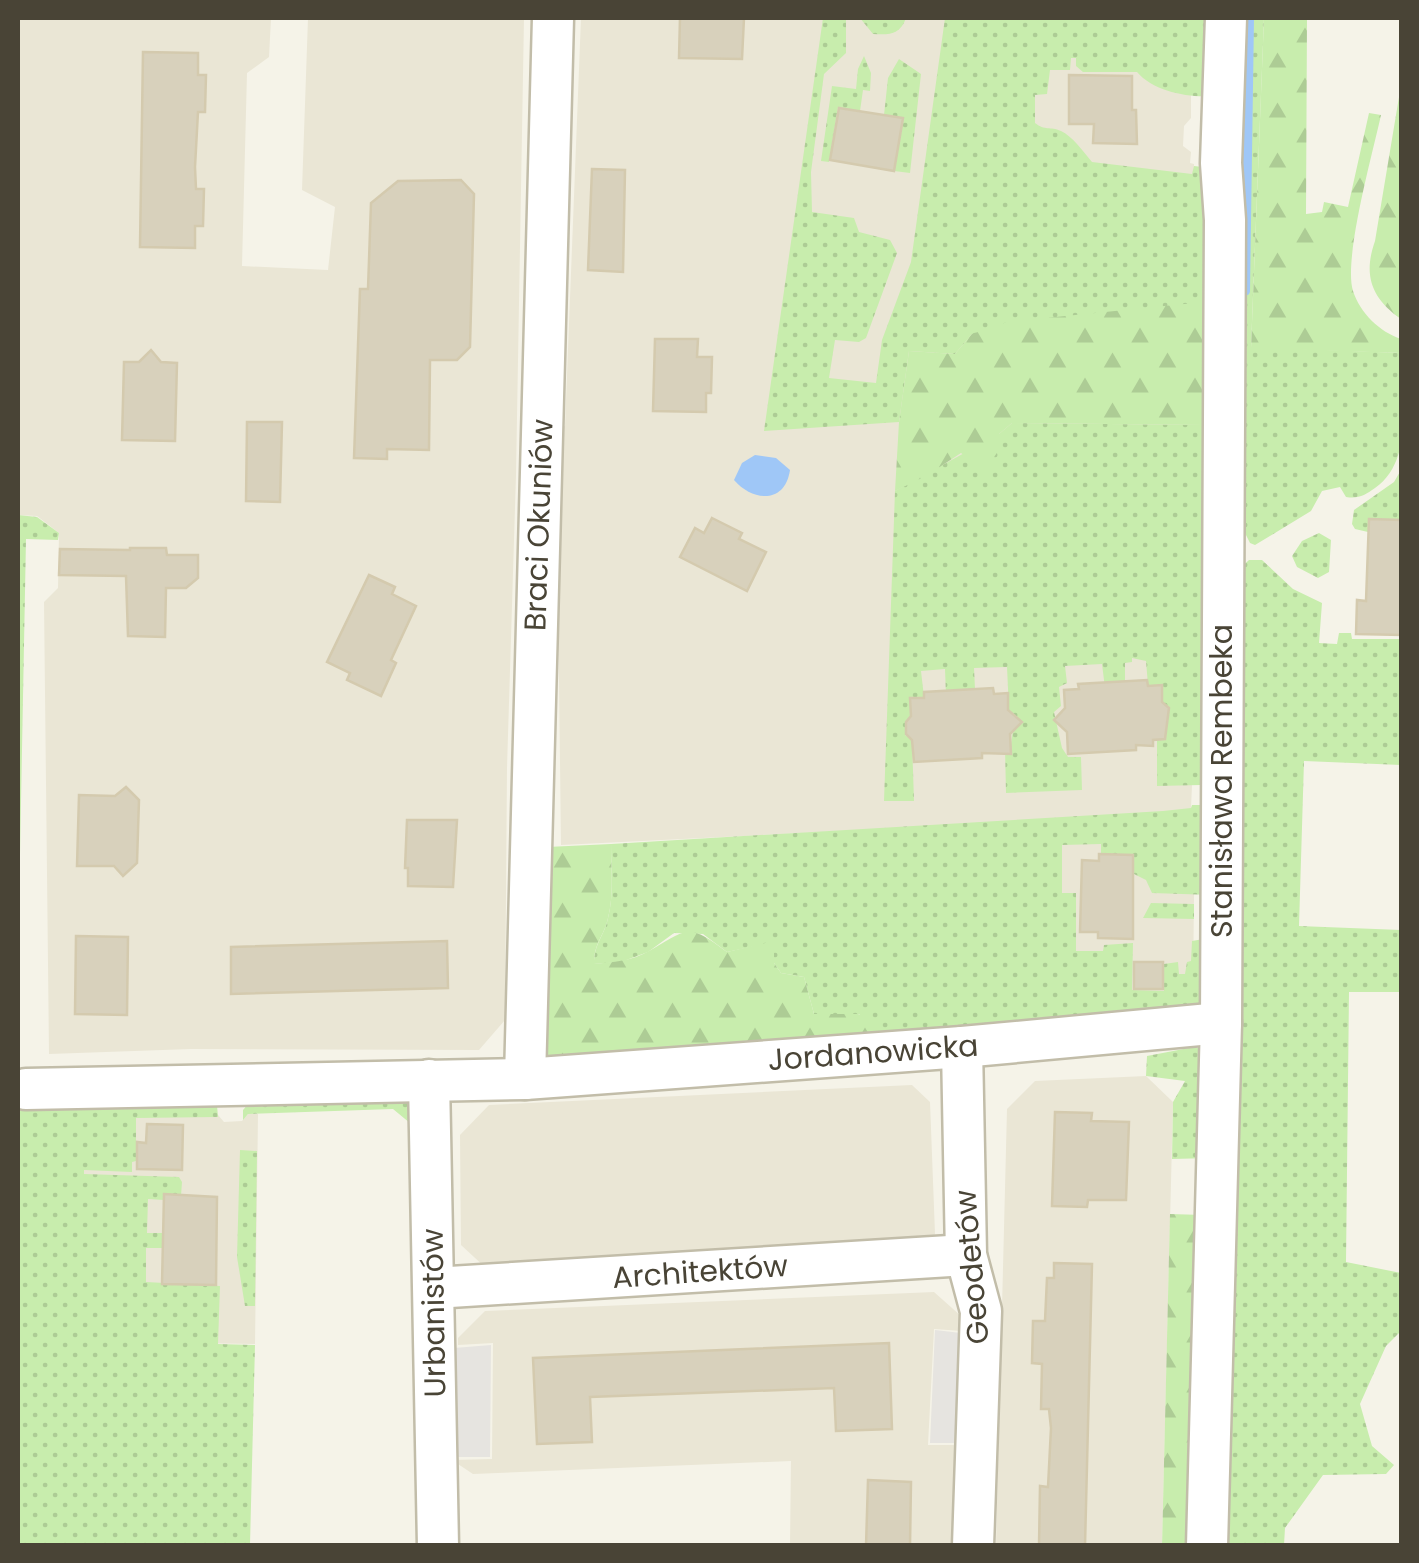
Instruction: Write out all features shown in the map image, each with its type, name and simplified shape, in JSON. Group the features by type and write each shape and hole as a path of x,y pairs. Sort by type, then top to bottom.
{"street":[{"name":"Braci Okuniów","path":"525,1079 553,18"},
{"name":"Stanisława Rembeka","path":"1207,1546 1221,1023 1225,220 1221,163 1226,18"},
{"name":"Jordanowicka","path":"26,1088 525,1079 962,1048 1221,1023"},
{"name":"Geodetów","path":"962,1048 966,1255 982,1311 973,1546"},
{"name":"Urbanistów","path":"428,1080 438,1546"},
{"name":"Architektów","path":"434,1288 966,1255"}],"shaded area":[{"path":"18,18 271,18 269,57 247,73 242,266 328,270 335,207 302,190 308,18 524,18 505,1020 479,1050 191,1049 49,1054 44,602 58,588 59,533 37,516 18,515"},
{"path":"581,18 1191,18 1191,118 1184,126 1183,146 1191,152 1190,163 1194,164 1200,608 1191,808 1195,815 1193,982 1180,997 879,1021 884,829 561,845 556,427 565,426"},
{"path":"1146,1076 1173,1102 1162,1545 996,1546 1007,1109 1035,1081"},
{"path":"912,1085 930,1102 935,1234 921,1252 487,1269 461,1245 460,1135 489,1105"},
{"path":"248,1114 258,1114 255,1344 53,1341 72,1119 218,1115 224,1122 242,1121"},
{"path":"934,1292 961,1316 962,1331 934,1329 928,1445 958,1445 955,1545 790,1545 791,1461 473,1474 452,1460 492,1459 493,1343 458,1345 458,1338 485,1311"},
{"path":"935,1330 961,1333 958,1443 930,1443"},
{"path":"491,1345 490,1457 453,1457 454,1348"}],"green space":[{"path":"823,18 846,18 846,53 824,74 811,172 812,212 854,218 859,232 890,240 897,253 866,338 859,342 835,340 829,378 876,383 882,340 911,262 945,18 1215,18 1212,96 1172,92 1137,72 1083,72 1076,66 1076,58 1071,58 1070,70 1050,70 1047,94 1035,95 1035,123 1065,133 1092,162 1192,174 1194,166 1211,168 1215,770 1201,785 1157,786 1157,740 1165,739 1169,707 1163,702 1162,685 1148,685 1146,661 1132,658 1132,662 1125,663 1125,687 1105,688 1102,664 1065,666 1067,683 1059,687 1061,706 1054,712 1062,748 1068,757 1081,757 1082,790 1006,793 1005,748 1011,747 1015,716 1009,710 1007,667 974,668 975,689 946,696 945,669 921,671 924,697 910,698 911,716 905,722 905,735 912,740 914,801 884,801 895,491 1012,423 1201,425 972,334 955,354 909,351 899,422 764,431"},
{"path":"860,18 906,18 893,33 873,34"},
{"path":"1234,18 1264,18 1251,347 1402,353 1401,445 1388,476 1358,497 1346,497 1340,487 1322,491 1311,511 1255,545 1250,543 1234,511"},
{"path":"1264,18 1307,18 1306,214 1322,212 1324,202 1348,207 1369,113 1381,115 1355,231 1351,276 1360,307 1378,327 1401,339 1401,353 1251,348"},
{"path":"864,56 871,73 870,91 863,90 860,111 838,107 829,162 821,161 832,86 856,89"},
{"path":"899,59 921,74 910,173 894,171 903,118 884,115 888,78"},
{"path":"1401,85 1402,319 1376,294 1370,275"},
{"path":"1204,302 1202,425 1012,423 999,434 1002,445 985,471 961,453 895,491 909,351 955,354 972,334 1007,322"},
{"path":"1401,470 1401,519 1374,519 1368,532 1355,529 1354,510 1394,482"},
{"path":"18,515 37,517 59,533 58,540 26,539 18,961"},
{"path":"1319,533 1331,540 1329,572 1318,578 1297,567 1292,556 1302,541"},
{"path":"1249,560 1262,560 1293,589 1322,603 1319,643 1337,644 1339,633 1351,633 1352,639 1401,639 1401,765 1304,761 1299,926 1401,930 1401,992 1349,992 1346,1262 1401,1273 1402,1330 1386,1346 1360,1404 1372,1446 1394,1465 1386,1474 1323,1475 1285,1528 1284,1545 1220,1546 1237,571"},
{"path":"1215,805 1212,895 1152,893 1146,880 1134,874 1134,855 1101,854 1101,844 1062,845 1062,893 1076,893 1076,951 1103,951 1104,945 1133,943 1132,990 1164,991 1164,964 1178,962 1179,974 1185,974 1187,962 1191,961 1192,941 1215,937 1213,1005 879,1036 859,1014 814,1014 804,977 781,973 774,963 774,942 727,952 703,934 674,933 648,952 621,962 594,964 610,909 611,844 1163,811"},
{"path":"611,844 610,909 594,964 636,957 688,932 704,936 727,952 774,941 774,963 781,973 804,977 814,1014 858,1014 879,1022 879,1036 538,1068 547,847"},
{"path":"1151,903 1194,904 1194,919 1143,918"},
{"path":"1194,1047 1204,1050 1211,1158 1172,1159 1173,1102 1185,1081 1146,1076 1147,1056"},
{"path":"216,1094 218,1117 136,1118 136,1161 132,1162 132,1172 84,1170 84,1174 179,1177 181,1196 148,1199 147,1233 162,1233 162,1248 146,1248 146,1282 220,1286 218,1344 255,1345 250,1545 18,1545 18,1102"},
{"path":"422,1096 422,1133 393,1109 248,1114 243,1120 243,1110 251,1101"},
{"path":"240,1150 257,1151 255,1306 245,1306 237,1257"},
{"path":"1170,1214 1203,1215 1196,1545 1162,1546"}],"water":[{"path":"755,455 776,458 790,470 782,489 775,494 750,492 734,480 742,463"}],"building":[{"path":"680,18 744,18 742,59 679,58"},
{"path":"143,52 198,53 198,75 206,75 205,112 198,112 195,167 196,189 204,189 203,226 195,226 195,248 140,247"},
{"path":"1069,75 1132,76 1137,144 1093,143 1094,124 1069,124"},
{"path":"839,108 903,118 894,171 830,160"},
{"path":"592,169 625,170 623,272 588,270"},
{"path":"461,180 474,194 470,347 457,360 430,360 429,450 387,449 387,459 354,458 360,289 368,289 371,203 398,181"},
{"path":"655,339 698,339 697,357 712,357 706,412 653,411"},
{"path":"151,350 161,362 177,363 175,441 122,440 124,362 139,362"},
{"path":"247,422 282,422 280,502 246,501"},
{"path":"712,518 742,533 739,539 766,552 747,591 680,557 695,528 704,533"},
{"path":"1369,519 1402,520 1402,635 1356,634 1357,600 1366,601"},
{"path":"166,548 167,555 198,555 198,578 186,588 166,588 165,637 128,636 126,576 59,575 60,549"},
{"path":"369,575 395,587 392,594 416,606 391,660 396,663 381,696 347,680 350,673 327,662"},
{"path":"1147,680 1148,686 1162,685 1162,702 1169,708 1165,739 1153,740 1153,746 1136,745 1136,750 1068,754 1067,732 1054,720 1065,708 1064,690 1079,689 1078,684"},
{"path":"993,688 994,694 1008,693 1008,710 1022,722 1010,734 1011,754 982,753 982,758 914,762 912,740 906,734 910,698 924,698 924,692"},
{"path":"126,787 139,800 137,863 123,876 114,866 77,866 79,795 115,796"},
{"path":"407,820 457,820 453,887 408,886"},
{"path":"1099,854 1133,855 1133,939 1098,938 1098,932 1080,932 1082,860 1099,861"},
{"path":"76,936 128,937 127,1015 75,1014"},
{"path":"447,941 448,988 231,994 231,947"},
{"path":"1134,962 1163,962 1163,989 1134,989"},
{"path":"1055,1112 1092,1113 1091,1121 1129,1122 1126,1200 1088,1200 1087,1207 1052,1206"},
{"path":"147,1124 183,1125 182,1170 137,1169 137,1142 146,1143"},
{"path":"164,1194 217,1197 216,1285 162,1284"},
{"path":"1054,1263 1092,1264 1085,1546 1039,1546 1040,1486 1048,1487 1051,1428 1049,1409 1041,1409 1042,1364 1032,1363 1033,1321 1045,1321 1047,1278 1054,1278"},
{"path":"889,1343 892,1429 836,1431 834,1388 590,1397 592,1442 537,1444 533,1358"},
{"path":"868,1480 911,1482 910,1546 866,1546"}],"waterway":[{"path":"1245,291 1249,18"}]}
